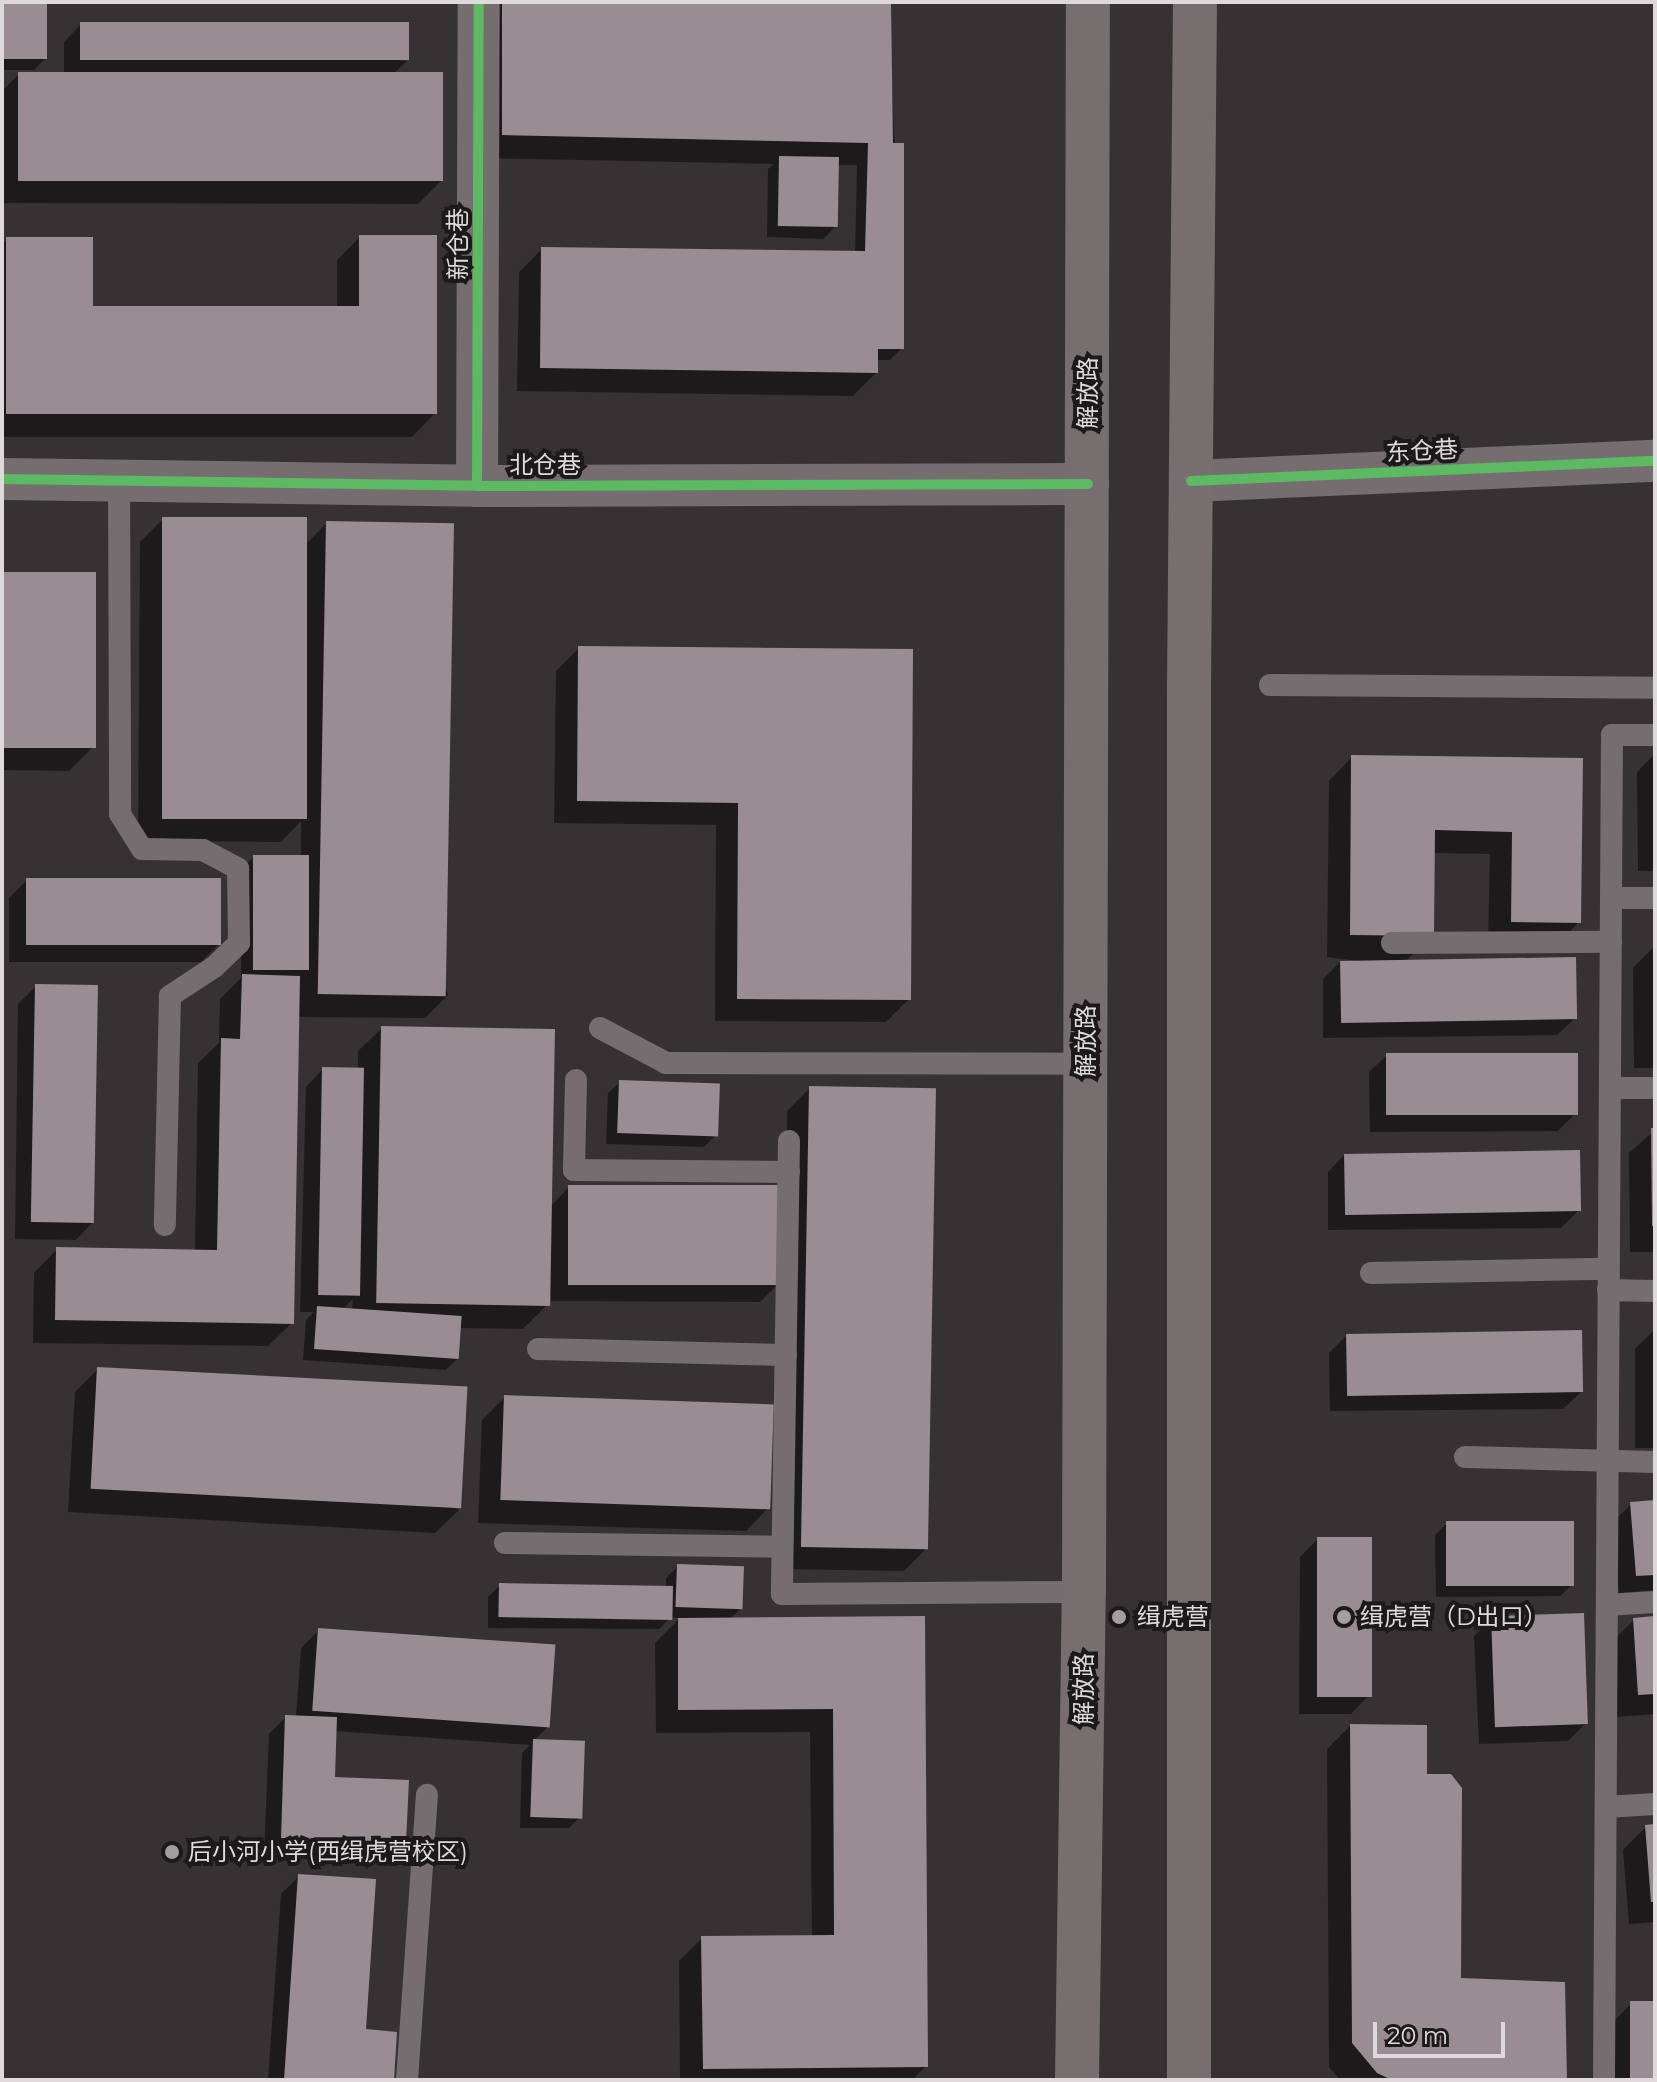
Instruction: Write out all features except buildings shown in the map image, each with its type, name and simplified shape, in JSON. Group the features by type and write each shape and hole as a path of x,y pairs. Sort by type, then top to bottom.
{"main road":[{"name":"解放路","path":"1077,2080 1084,1592 1088,2"},
{"path":"1189,2080 1191,481 1195,2"}],"street":[{"name":"新仓巷","path":"477,486 479,2"},
{"name":"东仓巷","path":"1191,481 1655,461"},
{"name":"北仓巷","path":"2,479 477,486 1088,484"}],"lane":[{"path":"119,481 120,814 142,849 203,850 238,869 239,943 214,967 170,996 165,1225"},
{"path":"1270,685 1655,688"},
{"path":"1604,2080 1612,735 1655,735"},
{"path":"1611,898 1655,898"},
{"path":"1392,943 1611,942"},
{"path":"600,1028 666,1063 1086,1064"},
{"path":"576,1080 574,1170 789,1172"},
{"path":"1610,1088 1655,1088"},
{"path":"789,1141 782,1594 1084,1592"},
{"path":"1371,1273 1608,1280 1655,1291"},
{"path":"538,1349 786,1355"},
{"path":"1465,1457 1655,1462"},
{"path":"505,1543 782,1547"},
{"path":"1607,1605 1655,1602"},
{"path":"407,2080 427,1795"},
{"path":"1606,1807 1655,1804"}],"cycle path":[{"path":"477,486 479,2"},
{"path":"1191,481 1655,461"},
{"path":"2,479 477,486 1088,484"}],"place":[{"name":"缉虎营","path":"1119,1617"},
{"name":"缉虎营（D出口）","path":"1344,1617"},
{"name":"后小河小学(西缉虎营校区)","path":"172,1852"}]}
